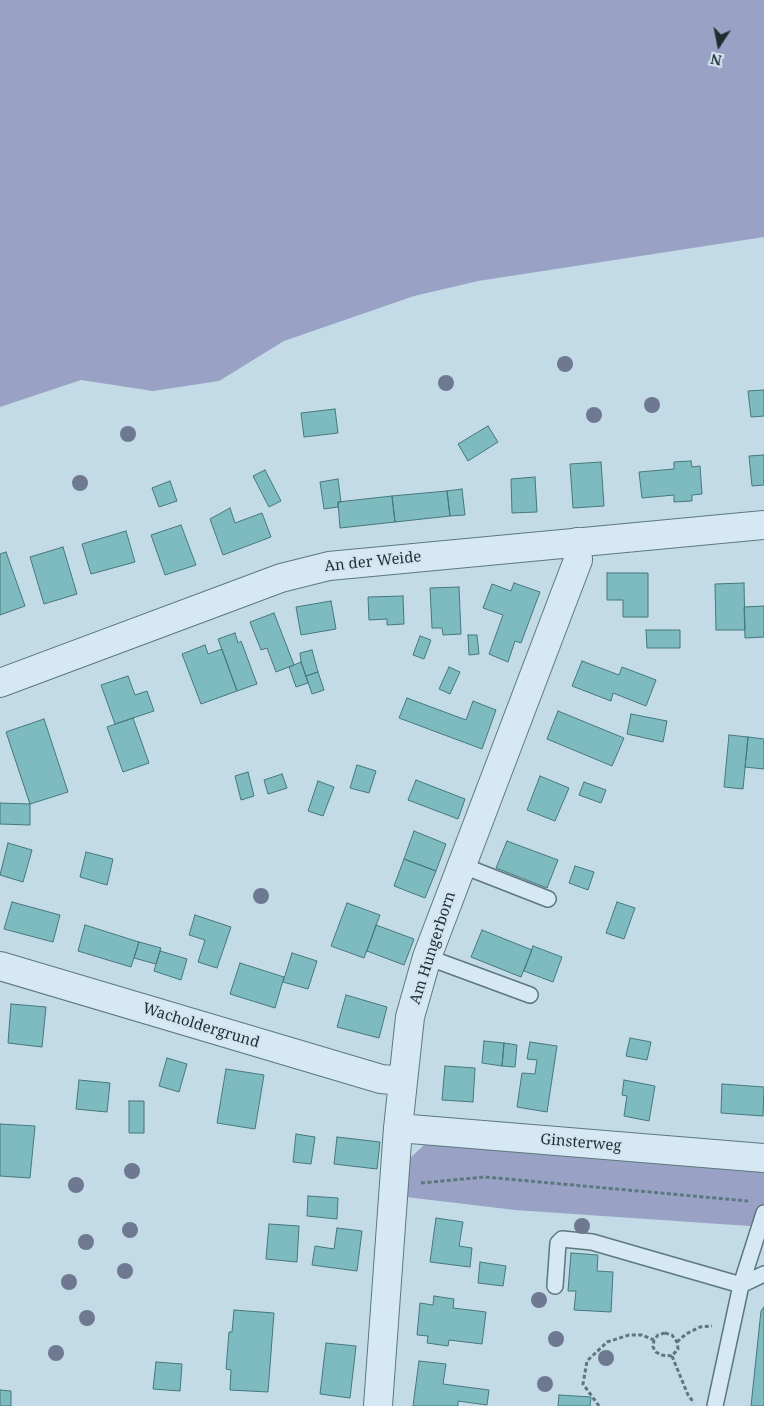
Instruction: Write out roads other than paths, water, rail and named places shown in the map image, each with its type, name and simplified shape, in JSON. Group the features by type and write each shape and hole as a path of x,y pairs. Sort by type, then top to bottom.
{"street":[{"name":"An der Weide","path":"0,683 281,578 328,566 764,525"},
{"name":"Am Hungerborn","path":"378,1406 398,1128 410,1017 426,957 578,560 577,542"},
{"name":"Wacholdergrund","path":"0,966 381,1079 403,1081"},
{"name":"Ginsterweg","path":"398,1128 764,1158"}],"lane":[{"path":"461,864 548,899"},
{"path":"426,957 530,995"},
{"path":"715,1406 759,1208"},
{"path":"555,1286 558,1243 562,1239 600,1244 741,1285 764,1274"}]}
